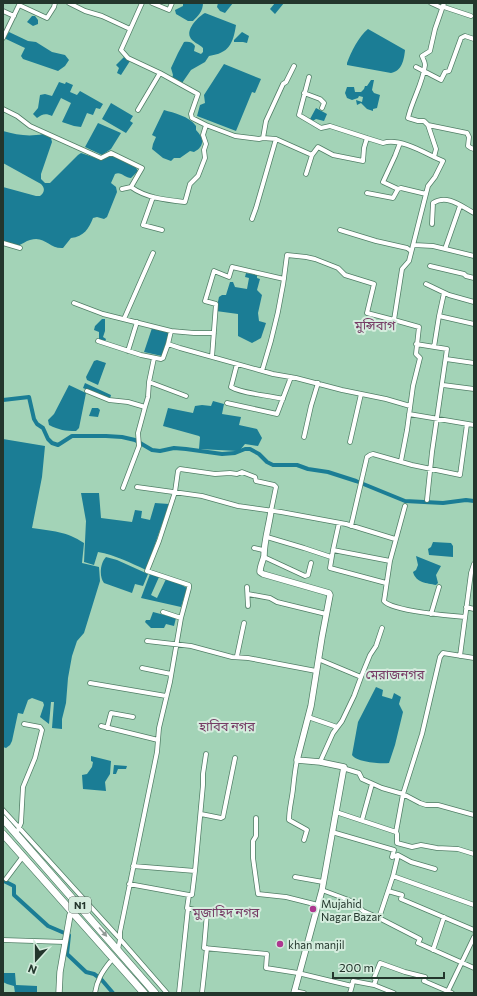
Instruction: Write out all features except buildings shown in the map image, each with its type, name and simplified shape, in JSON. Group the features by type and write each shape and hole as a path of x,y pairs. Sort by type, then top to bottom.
{"highway":[{"name":"N1","path":"3,819 17,831 155,993"},
{"name":"N1","path":"3,834 144,993"},
{"path":"3,840 138,993"}],"street":[{"path":"4,35 19,4 47,18 55,3"},
{"path":"69,3 130,29"},
{"path":"142,3 121,50 124,55 136,63 160,73 198,94 191,114 192,118 235,136 259,139 276,139 312,155"},
{"path":"152,3 169,10 172,3"},
{"path":"431,3 471,16"},
{"path":"434,157 436,149 428,125 424,121 408,118 423,76 425,63 422,56 430,51 443,6"},
{"path":"3,11 14,16"},
{"path":"416,67 441,80 445,72 449,71 461,38 465,36 474,39"},
{"path":"263,138 266,122 283,84 286,82 294,66"},
{"path":"138,110 160,73"},
{"path":"309,77 299,115 303,119 321,128 330,126 383,143 400,143 411,146 443,162 435,177 430,182 414,245 407,265 402,269 394,320"},
{"path":"304,93 320,99 324,103 322,108"},
{"path":"3,109 17,116 30,126 85,152 101,158 111,153 142,168 131,187"},
{"path":"122,189 131,187 139,192 153,197 184,202 190,184 198,176 205,158 204,150 206,144 203,135 206,125"},
{"path":"428,125 467,133 469,136 468,146 474,149"},
{"path":"306,174 312,155 318,147 333,155 363,161 364,148 367,138"},
{"path":"252,218 276,139"},
{"path":"400,143 383,182 398,189 426,194"},
{"path":"367,193 393,198 398,189"},
{"path":"153,197 143,225 162,230"},
{"path":"432,224 433,203 444,199 474,213"},
{"path":"444,249 460,206"},
{"path":"340,230 371,240 407,248 412,251"},
{"path":"3,243 20,248"},
{"path":"414,245 425,244 474,256"},
{"path":"124,318 153,253"},
{"path":"262,371 273,335 287,255 306,256 338,268 345,275 374,284 367,313 419,327 416,354 420,358 401,461"},
{"path":"430,266 464,274 474,278"},
{"path":"212,357 216,304 205,301 214,272 229,277 232,267 284,279"},
{"path":"426,284 444,293 474,302"},
{"path":"434,347 444,293"},
{"path":"74,303 91,310 171,331 214,333"},
{"path":"439,316 474,324"},
{"path":"128,351 137,322"},
{"path":"98,341 128,351 162,359 171,331"},
{"path":"168,344 262,371 386,399 410,406"},
{"path":"416,344 447,349 427,500"},
{"path":"122,488 139,446 138,437 148,397 148,382 154,358"},
{"path":"446,359 474,363"},
{"path":"238,364 231,387 245,392 283,399"},
{"path":"227,403 277,414 291,377"},
{"path":"148,382 186,396"},
{"path":"304,437 318,383"},
{"path":"443,385 474,389"},
{"path":"87,391 109,400 128,402 145,407"},
{"path":"350,442 361,394"},
{"path":"410,414 474,426"},
{"path":"351,526 367,457 370,455 401,461 460,475 467,424"},
{"path":"118,950 129,884 157,752 159,728 189,585 147,572 175,492 179,470 215,474 242,472 255,477 256,481 276,486 260,572 329,593 330,595 311,706 293,779 289,820 307,830 304,840"},
{"path":"137,487 202,496 238,506 339,523 395,539"},
{"path":"405,506 390,561 384,601 386,604 431,614 465,617"},
{"path":"339,523 330,568 386,583"},
{"path":"267,537 331,557"},
{"path":"254,548 263,550"},
{"path":"333,550 390,561"},
{"path":"264,557 305,576 308,575 312,563"},
{"path":"460,656 466,607 474,564"},
{"path":"247,587 248,606"},
{"path":"431,614 439,587"},
{"path":"248,594 270,598 277,602 326,614"},
{"path":"466,607 474,609"},
{"path":"163,612 181,618"},
{"path":"237,656 244,623"},
{"path":"320,762 333,734 354,696 370,655 376,646 382,628"},
{"path":"147,641 191,646 232,657 237,656 316,671"},
{"path":"435,869 411,862 398,855 392,857 397,843 396,832 404,794 422,734 440,657 443,653 474,658"},
{"path":"318,659 362,677"},
{"path":"142,668 171,674"},
{"path":"90,683 166,696"},
{"path":"107,728 111,713 133,717"},
{"path":"308,717 337,727"},
{"path":"17,831 21,823 23,787 35,758 42,730 40,727 24,724"},
{"path":"101,726 158,740"},
{"path":"129,884 192,895 206,754"},
{"path":"201,814 221,818 223,817 235,758"},
{"path":"297,760 320,762 344,767 359,773 362,779 372,784 404,794 426,805 438,805 474,815"},
{"path":"304,993 294,992 322,890 344,767"},
{"path":"362,820 372,784"},
{"path":"3,810 17,831 120,939 167,993"},
{"path":"336,812 396,832"},
{"path":"256,818 256,836 253,841 253,858 258,894 286,897 318,905"},
{"path":"332,832 394,850"},
{"path":"397,843 412,847 421,845 437,848 458,849 474,854"},
{"path":"379,918 393,876 398,855"},
{"path":"6,879 20,859"},
{"path":"133,866 195,871"},
{"path":"393,876 474,905"},
{"path":"295,877 323,882"},
{"path":"322,890 354,902 363,911 420,939 418,943 474,968"},
{"path":"388,891 402,896 401,899 474,930"},
{"path":"179,993 189,894"},
{"path":"188,908 208,913 204,948 267,954 266,968 298,973 352,986"},
{"path":"59,993 60,972 70,915"},
{"path":"432,950 444,917"},
{"path":"447,992 474,938"},
{"path":"3,940 65,942"},
{"path":"202,993 207,948"},
{"path":"95,993 97,981 101,973 110,962"},
{"path":"374,985 376,979 374,978 380,963 404,972 425,977 424,981 452,993"},
{"path":"350,993 353,980 374,985 394,993"}],"water":[{"path":"183,3 203,3 201,11 193,21 188,21 176,14 175,10 183,6"},
{"path":"218,3 233,3 225,13 220,11 217,7"},
{"path":"275,3 284,3 275,14 270,9"},
{"path":"205,13 236,25 233,37 226,50 216,55 209,56 205,62 191,70 182,83 172,78 173,75 171,68 184,42 193,44 195,46 194,51 201,54 203,52 203,48 192,40 189,34 194,23"},
{"path":"32,16 35,16 38,20 38,24 33,26 27,22"},
{"path":"368,29 405,50 403,61 398,70 391,73 347,65 356,44"},
{"path":"9,32 28,41 36,42 52,52 65,55 69,60 65,66 58,71 23,59 21,56 25,48 6,39"},
{"path":"242,32 249,36 247,43 234,42 234,40"},
{"path":"124,57 130,61 121,75 117,73 119,68 116,65"},
{"path":"224,64 261,79 255,93 252,92 236,131 197,116 200,105 205,103 204,95"},
{"path":"371,80 374,80 372,90 374,93 380,95 377,108 373,109 373,111 367,109 361,103 357,105 356,100 362,102 363,97 359,96 358,98 352,100 347,98 345,93 347,87 354,87 355,92 361,92"},
{"path":"59,82 65,84 66,82 73,85 70,92 77,95 80,91 103,104 100,109 96,108 93,115 87,113 81,127 62,122 71,103 61,98 52,116 44,114 37,118 33,114 38,108 40,95 45,94 52,96"},
{"path":"111,103 133,116 130,121 133,123 126,133 102,119"},
{"path":"316,108 327,114 324,121 316,119 311,122 310,119"},
{"path":"164,110 185,117 196,126 196,130 202,139 202,145 198,150 194,152 190,151 180,158 174,158 171,161 163,158 152,149 156,137 152,135"},
{"path":"98,123 121,133 111,149 102,155 85,147"},
{"path":"3,131 23,135 43,134 51,138 52,142 41,174 41,179 45,183 50,183 81,153 99,159 114,155 135,166 138,171 131,178 119,173 115,174 111,183 116,187 117,192 107,217 104,219 97,217 93,218 83,234 71,238 63,248 58,248 40,239 27,241 18,246 3,241 3,187 36,196 40,196 44,192 44,188 41,184 3,163"},
{"path":"246,273 257,275 257,278 260,279 257,290 262,295 258,313 259,321 266,323 261,338 252,343 238,336 238,314 216,311 219,297 226,295 230,282 233,282 235,287 247,289 249,278 245,277"},
{"path":"102,319 105,319 105,331 103,337 106,339 105,342 99,339 99,332 94,330 95,326"},
{"path":"152,328 169,332 162,356 144,352"},
{"path":"97,360 106,363 98,385 87,380 86,377 94,361"},
{"path":"85,383 111,395 110,399 83,388"},
{"path":"69,385 86,393 79,428 76,431 56,428 49,425 48,420 54,414"},
{"path":"213,401 224,404 222,414 241,417 239,425 257,429 262,438 258,446 245,444 240,450 237,451 199,449 199,436 163,426 168,408 193,413 195,406 211,406"},
{"path":"92,408 98,408 100,410 98,417 89,416"},
{"path":"3,439 45,446 42,477 32,528 65,534 84,543 82,563 99,567 100,581 84,633 77,641 72,656 66,703 62,719 62,729 52,728 54,702 51,702 49,724 40,717 44,705 43,702 32,698 28,700 23,714 18,713 12,741 6,748 3,747"},
{"path":"81,493 99,493 101,518 132,522 135,510 142,511 141,518 150,520 155,503 169,504 146,570 117,557 98,552 94,565 84,562 86,521"},
{"path":"433,542 451,543 453,546 453,557 429,555 428,549 431,547"},
{"path":"416,556 441,566 436,575 438,583 436,585 422,582 414,576 413,572 416,570 418,565"},
{"path":"106,557 117,560 148,574 143,586 135,584 132,593 104,583 101,577 101,570 102,563"},
{"path":"150,574 159,577 151,595 157,598 166,579 187,588 181,607 141,598"},
{"path":"153,612 176,618 174,626 166,624 164,628 151,628 145,622 146,620 150,620"},
{"path":"376,687 383,690 382,696 392,699 394,693 401,697 399,704 403,712 389,763 363,761 352,755 358,722"},
{"path":"91,756 111,761 110,774 105,782 106,791 83,789 82,775 87,774 92,767 93,762 91,761"},
{"path":"114,765 127,766 126,769 118,769 116,774 113,774"},
{"path":"3,973 15,973 16,985 37,986 37,993 15,993 14,986 3,982"}],"waterway":[{"path":"3,400 29,397 34,419 37,424 43,428 48,439 52,443 58,445 72,436 106,436 135,440 152,450 160,451 174,448 222,454 235,453 245,449 250,449 273,465 297,465 308,469 328,472 356,481 405,501 443,503 466,500 474,501"},
{"path":"3,879 14,886 14,895 48,926 69,935 67,954 86,972 94,974 101,979 113,993"}],"place":[{"name":"Mujahid Nagar Bazar","path":"313,909"},
{"name":"khan manjil","path":"280,944"}],"district":[{"name":"মুন্সিবাগ","path":"375,325"},
{"name":"মেরাজনগর","path":"395,674"},
{"name":"হাবিব নগর","path":"227,726"},
{"name":"মুজাহিদ নগর","path":"226,912"}]}
